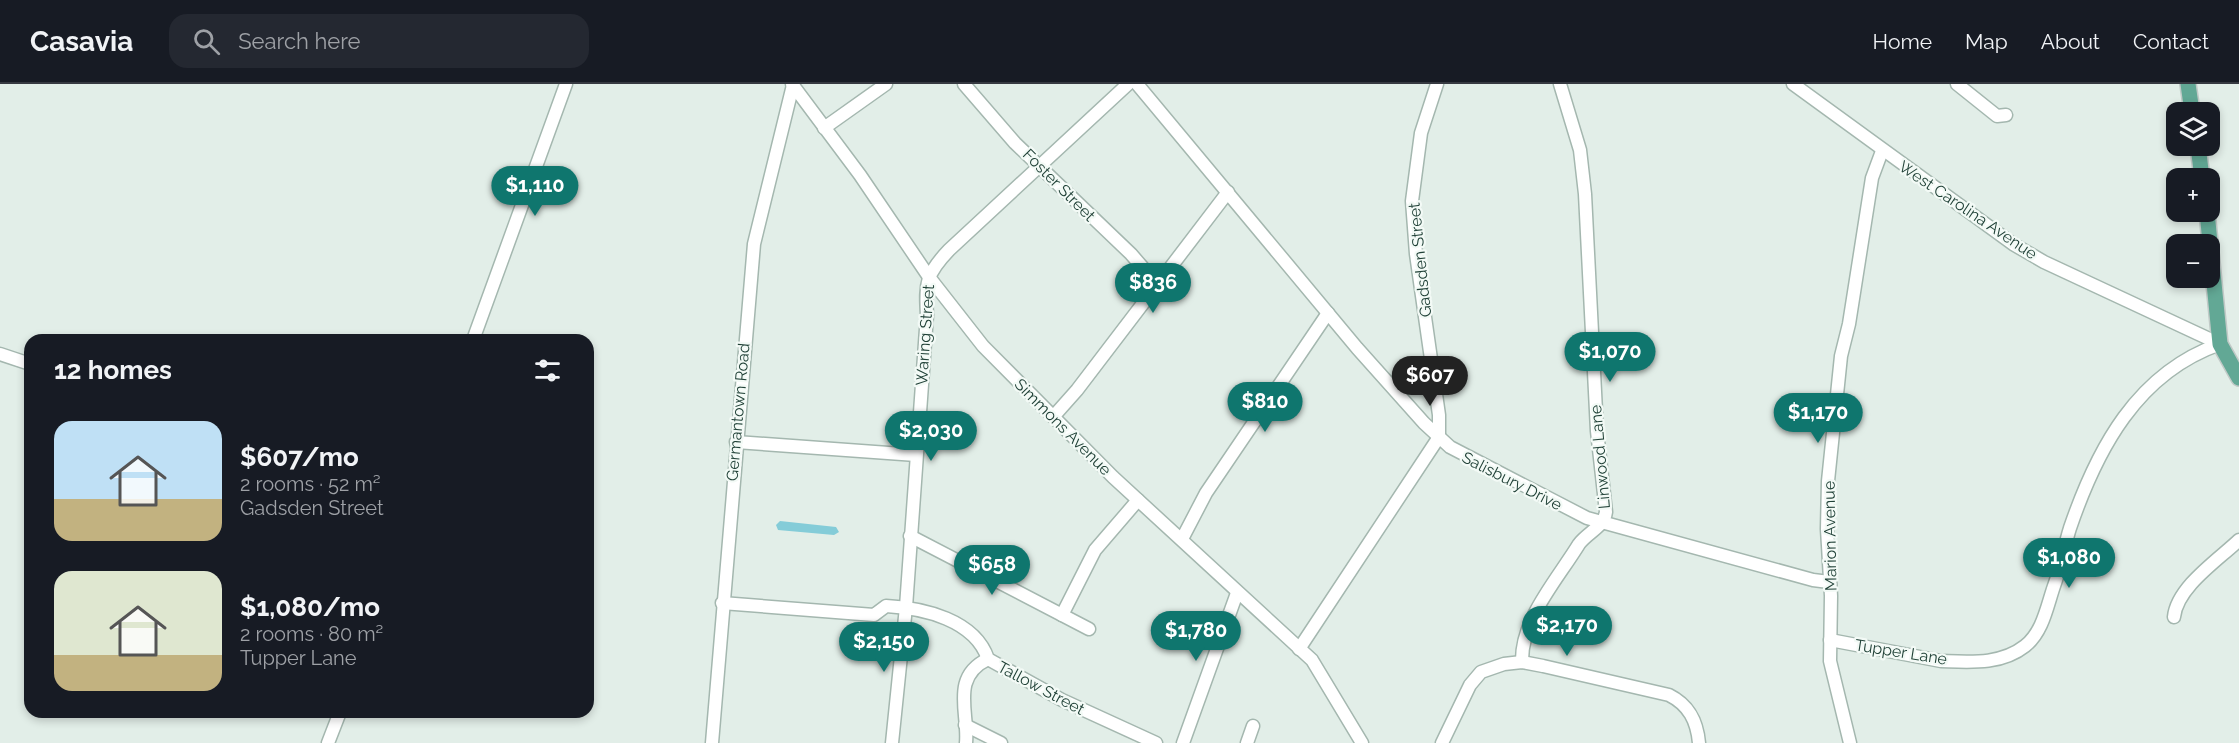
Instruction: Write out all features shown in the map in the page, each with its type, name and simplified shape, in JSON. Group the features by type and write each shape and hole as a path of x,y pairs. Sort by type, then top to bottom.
{"main road":[{"path":"2188,84 2191,102"},
{"path":"2208,222 2220,344 2239,378"},
{"path":"2220,344 2239,350"}],"street":[{"path":"475,334 566,84"},
{"path":"824,128 886,84"},
{"name":"Foster Street","path":"964,84 1039,166 1131,254 1157,284"},
{"name":"Waring Street","path":"892,743 906,607 928,277 949,250 1128,84"},
{"name":"Salisbury Drive","path":"1137,84 1328,313 1439,437 1459,453 1542,497 1602,523 1813,580 1829,582"},
{"name":"Gadsden Street","path":"1437,84 1421,133 1412,201 1416,254 1439,415 1439,437"},
{"name":"Linwood Lane","path":"1522,662 1522,642 1532,619 1585,536 1602,523 1606,512 1597,431 1586,194 1580,150 1560,84"},
{"name":"West Carolina Avenue","path":"1793,84 1882,151 2013,244 2044,262 2220,344"},
{"path":"1957,84 1997,116 2006,115"},
{"name":"Simmons Avenue","path":"792,85 892,220 928,277 983,346 1138,500 1316,665 1362,743"},
{"name":"Germantown Road","path":"712,743 754,244 792,85"},
{"name":"Marion Avenue","path":"1850,743 1832,677 1828,481 1841,356 1853,302 1872,178 1882,151"},
{"path":"1053,417 1077,390 1228,192"},
{"path":"1182,539 1206,493 1328,313"},
{"name":"Tupper Lane","path":"1830,640 1941,661 1959,662 1995,660 2007,657 2027,645 2047,612 2070,530 2088,477 2104,445 2142,393 2199,353 2220,344"},
{"path":"0,354 24,362"},
{"path":"1299,649 1439,437"},
{"path":"736,442 916,455"},
{"path":"1062,615 1095,550 1138,500"},
{"path":"910,536 1089,629"},
{"path":"2174,617 2176,605 2188,588 2205,568 2214,564 2239,540"},
{"path":"1183,743 1237,593"},
{"path":"723,603 874,615 886,606 906,607"},
{"name":"Tallow Street","path":"906,607 950,620 969,630 983,644 988,659 1062,700 1156,743"},
{"path":"966,741 962,703 965,688 976,665 988,659"},
{"path":"1442,743 1466,691 1475,678 1496,666 1522,662 1669,695 1689,710 1698,733 1699,743"},
{"path":"328,743 338,718"},
{"path":"965,725 1001,743"},
{"path":"1247,743 1253,726"}],"water":[{"path":"780,521 836,527 839,532 834,535 778,530 776,525"}]}
